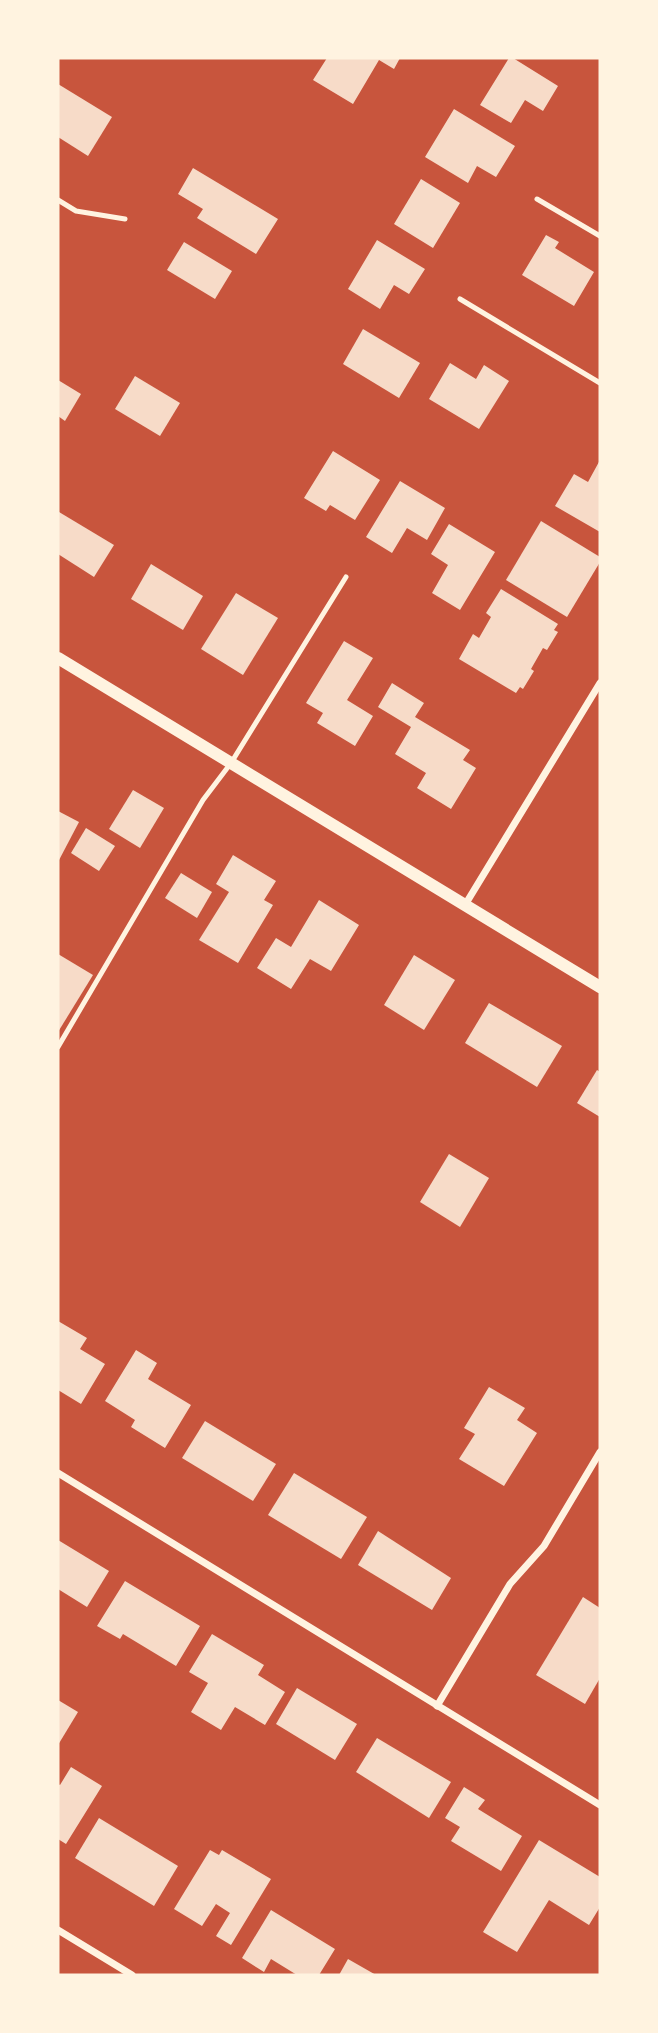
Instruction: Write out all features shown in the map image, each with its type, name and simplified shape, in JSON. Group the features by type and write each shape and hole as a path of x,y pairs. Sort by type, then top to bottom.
{"street":[{"path":"58,658 600,987"},
{"path":"465,905 600,683"},
{"path":"437,1706 510,1584 544,1546 600,1452"},
{"path":"58,1473 600,1805"},
{"path":"58,1930 132,1975"}],"lane":[{"path":"537,199 600,236"},
{"path":"58,200 76,211 125,219"},
{"path":"460,299 600,383"},
{"path":"58,1047 203,800 231,763 346,577"}],"building":[{"path":"327,58 400,58 394,69 379,60 353,104 313,80"},
{"path":"509,58 558,86 543,111 525,100 511,123 480,105"},
{"path":"58,84 112,117 88,156 58,137"},
{"path":"454,109 515,146 496,177 477,166 468,183 425,157"},
{"path":"193,168 278,219 256,254 197,218 203,209 178,194"},
{"path":"421,179 460,203 433,248 394,224"},
{"path":"546,235 559,242 555,248 594,272 574,306 522,275"},
{"path":"377,240 425,269 409,294 394,285 380,309 348,289"},
{"path":"184,242 232,271 215,299 167,270"},
{"path":"363,329 420,363 399,398 343,364"},
{"path":"450,363 476,379 484,365 509,381 479,429 429,399"},
{"path":"135,376 180,403 160,436 115,409"},
{"path":"58,380 81,394 65,421 58,416"},
{"path":"333,451 380,480 355,520 330,505 326,511 304,498"},
{"path":"600,460 600,532 555,506 574,474 588,482"},
{"path":"400,481 445,508 427,540 407,528 392,553 366,537"},
{"path":"59,512 114,545 94,577 58,554"},
{"path":"541,521 600,557 600,562 567,617 506,580"},
{"path":"449,524 495,552 460,610 432,593 448,565 431,554"},
{"path":"151,564 203,596 183,630 131,599"},
{"path":"501,589 558,624 554,630 558,632 547,650 543,648 523,689 520,687 516,693 459,659 473,634 479,638 491,617 486,613"},
{"path":"236,593 278,618 243,675 201,649"},
{"path":"344,641 373,658 347,700 373,716 355,746 317,723 323,713 306,703"},
{"path":"392,683 424,703 415,717 470,750 463,760 476,768 451,809 417,788 426,773 395,754 411,727 378,707"},
{"path":"133,790 164,808 140,848 109,829"},
{"path":"58,811 79,822 58,862"},
{"path":"86,828 115,846 99,871 71,853"},
{"path":"233,855 276,881 264,900 273,905 238,963 199,940 229,892 216,884"},
{"path":"181,873 212,892 197,918 165,898"},
{"path":"319,900 359,925 331,971 310,959 291,989 257,968 276,938 291,947"},
{"path":"58,954 93,975 58,1032"},
{"path":"414,955 455,980 424,1030 384,1005"},
{"path":"489,1003 562,1046 537,1087 465,1043"},
{"path":"597,1070 600,1072 600,1117 577,1103"},
{"path":"449,1154 489,1178 460,1227 420,1202"},
{"path":"58,1321 87,1338 80,1349 105,1364 81,1404 58,1390"},
{"path":"136,1350 157,1363 148,1379 191,1405 165,1448 131,1427 135,1420 105,1401"},
{"path":"489,1387 525,1408 517,1420 537,1433 504,1486 459,1459 475,1434 464,1428"},
{"path":"205,1421 276,1464 253,1501 182,1458"},
{"path":"294,1473 367,1517 341,1559 268,1515"},
{"path":"378,1531 451,1578 432,1610 358,1565"},
{"path":"58,1540 109,1571 87,1607 58,1589"},
{"path":"125,1581 200,1626 176,1666 123,1634 120,1639 97,1626"},
{"path":"583,1597 600,1608 600,1678 585,1704 536,1675"},
{"path":"212,1634 264,1665 258,1675 285,1692 265,1725 235,1707 221,1730 191,1712 208,1683 189,1672"},
{"path":"297,1688 357,1724 335,1760 276,1724"},
{"path":"58,1700 78,1712 58,1745"},
{"path":"377,1738 451,1782 429,1818 356,1772"},
{"path":"71,1767 102,1786 66,1844 58,1839 58,1784 60,1785"},
{"path":"464,1787 485,1800 478,1809 522,1836 501,1871 451,1841 460,1827 445,1818"},
{"path":"99,1818 178,1866 154,1906 75,1858"},
{"path":"539,1840 600,1877 600,1907 589,1925 549,1900 517,1952 483,1932"},
{"path":"210,1850 219,1855 222,1850 271,1879 231,1945 216,1936 230,1913 216,1904 202,1926 174,1909"},
{"path":"271,1910 335,1949 319,1975 297,1975 271,1959 264,1972 242,1958"},
{"path":"348,1959 376,1975 339,1975"}]}
